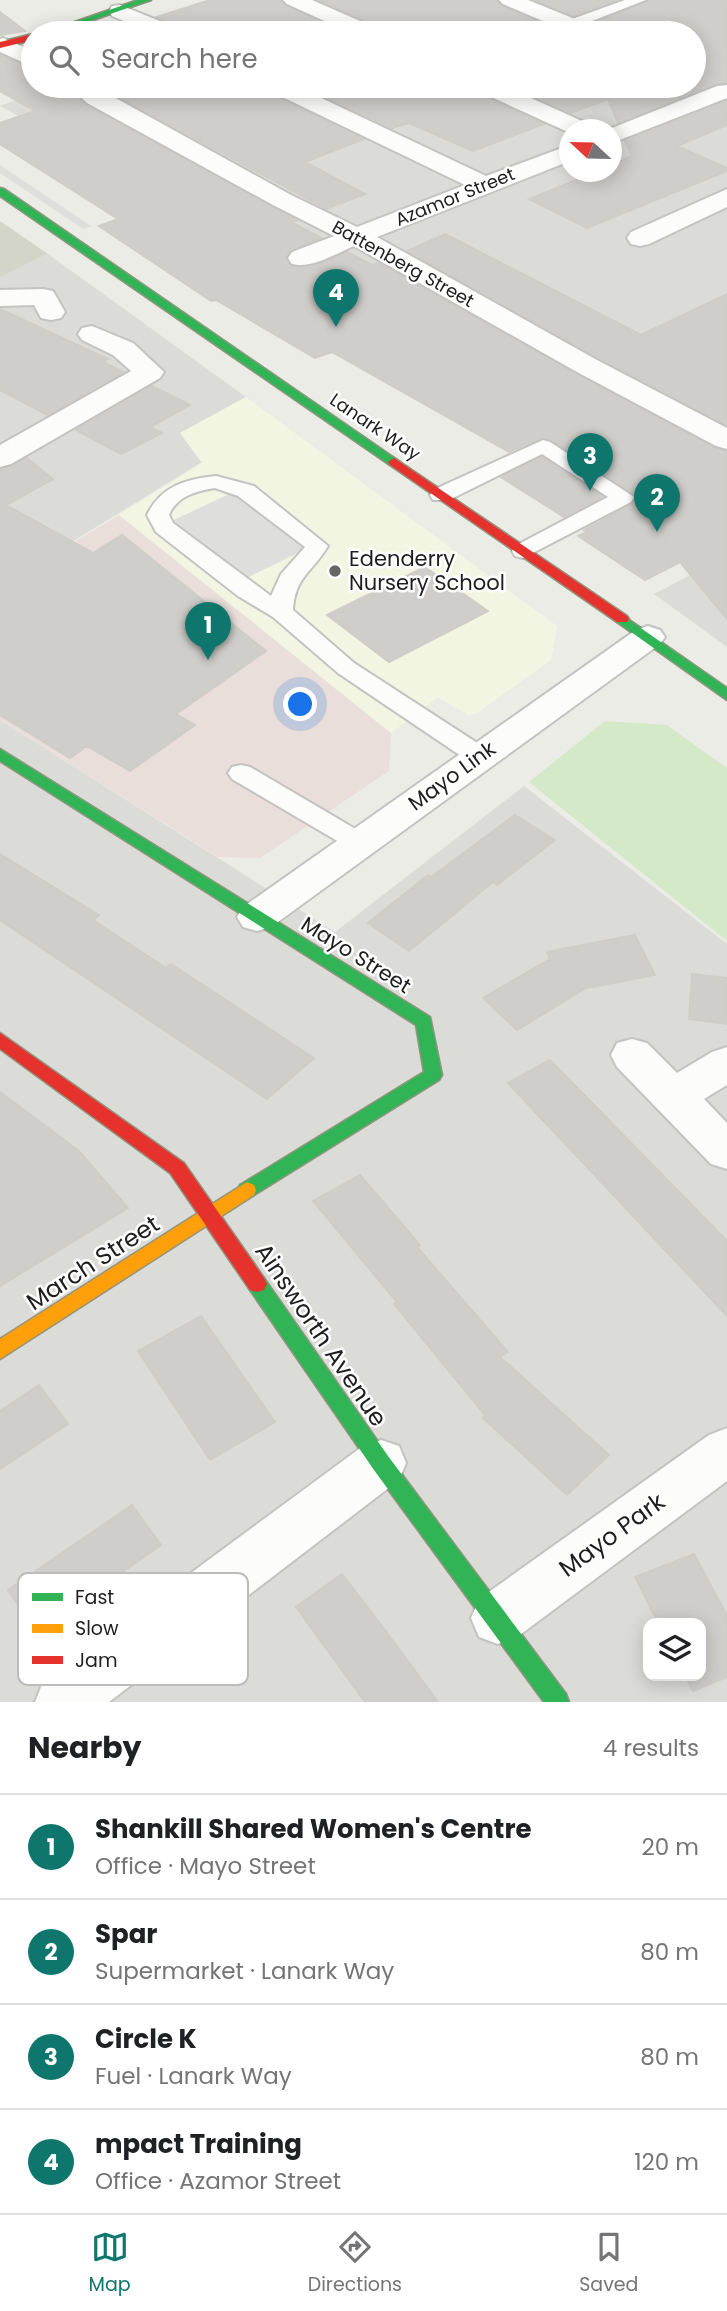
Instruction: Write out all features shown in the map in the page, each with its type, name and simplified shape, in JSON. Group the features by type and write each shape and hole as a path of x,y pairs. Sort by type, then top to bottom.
{"street":[{"path":"87,21 147,0"},
{"path":"294,0 341,21"},
{"path":"510,0 560,21"},
{"path":"120,11 142,21"},
{"path":"2,45 21,40"},
{"path":"2,45 21,54"},
{"path":"706,83 726,92"},
{"path":"622,132 726,92"},
{"name":"Battenberg Street","path":"95,98 727,440"},
{"path":"303,98 485,185"},
{"path":"512,98 559,119"},
{"name":"Azamor Street","path":"301,258 559,156"},
{"name":"Lanark Way","path":"0,191 648,637 727,695"},
{"path":"640,238 727,197"},
{"path":"0,298 52,299"},
{"path":"0,458 150,372 134,344 92,334"},
{"name":"Mayo Link","path":"257,917 648,637"},
{"name":"Mayo Street","path":"0,754 424,1022 433,1075 210,1213"},
{"name":"Ainsworth Avenue","path":"0,1040 177,1168 381,1463 558,1702"},
{"path":"632,1055 727,1151"},
{"path":"674,1096 727,1064"},
{"name":"March Street","path":"0,1350 210,1213"},
{"name":"Mayo Park","path":"498,1618 727,1451"},
{"path":"235,1573 381,1463"},
{"path":"64,1702 87,1685"}],"lane":[{"path":"596,21 639,0"},
{"path":"441,495 543,446 623,497 523,551"},
{"path":"246,591 287,578 312,557 317,546 246,491 216,482 200,483 166,499 158,515 164,527 246,591 281,612 346,668 479,756"},
{"path":"281,612 281,590 287,578"},
{"path":"242,773 360,843"}],"shaded area":[{"path":"251,0 727,0 727,507 0,106 21,98 706,98 706,21 215,21"},
{"path":"0,165 91,226 83,229 0,173"},
{"path":"0,221 48,254 0,277"},
{"path":"48,254 246,397 180,433 202,462 0,586 0,277"},
{"name":"Edenderry Nursery School","path":"246,397 557,626 551,660 476,714 468,715 438,697 391,733 119,515 202,463 180,433"},
{"path":"240,489 314,545 236,583 163,525"},
{"path":"119,515 391,733 389,771 260,858 218,857 0,720 0,586"},
{"path":"727,556 727,647 654,594"},
{"path":"0,720 335,932 524,786 727,944 727,1702 0,1702"}],"green space":[{"path":"605,721 667,725 727,768 727,941 529,782"}],"building":[{"path":"210,0 280,0 286,6 319,21 166,21 157,17"},
{"path":"319,0 496,0 502,6 537,21 366,21"},
{"path":"535,0 617,0 574,16"},
{"path":"648,0 727,0 727,82 706,88 706,21 598,21"},
{"path":"0,12 21,28 21,32 0,35"},
{"path":"0,55 21,65 21,98 79,98 86,105 297,220 291,222 321,238 290,251 286,259 292,267 316,265 347,252 372,265 378,263 576,374 715,448 727,451 727,619 680,562 645,580 578,536 587,532 584,530 632,504 637,496 551,440 542,438 509,452 332,352 315,358 216,300 211,301 99,226 118,219 0,144 0,123 35,111 0,91"},
{"path":"121,98 279,98 364,139 305,162 365,194 326,209"},
{"path":"328,98 488,98 544,124 473,151 409,123 392,128"},
{"path":"537,98 681,98 622,121 622,119 616,119 608,99 571,113"},
{"path":"727,101 727,125 677,146 727,168 727,171 587,228 529,199 571,182 622,182 622,160 632,156 625,141"},
{"path":"445,234 641,335 727,294 727,425 598,358 407,251"},
{"path":"0,309 108,359 103,362 124,372 48,415 0,390"},
{"path":"152,386 190,405 150,427 162,433 121,454 76,430"},
{"path":"542,457 603,497 564,517 501,477"},
{"path":"27,458 53,479 6,505 93,553 122,535 266,651 176,714 195,725 130,771 87,746 70,758 0,715 0,469"},
{"path":"425,567 488,611 389,662 327,615"},
{"path":"515,815 555,840 497,885 493,882 409,951 368,923 428,875 431,877"},
{"path":"0,854 99,915 93,920 166,968 171,964 314,1058 267,1099 0,920"},
{"path":"635,935 655,975 586,988 517,1030 483,998 550,959 547,952"},
{"path":"692,974 727,978 727,1024 689,1019"},
{"path":"550,1060 727,1241 727,1316 508,1083"},
{"path":"0,1092 79,1151 128,1208 0,1286"},
{"path":"360,1175 420,1245 417,1247 508,1352 500,1357 609,1455 567,1495 483,1418 485,1415 394,1304 397,1302 313,1201"},
{"path":"201,1316 275,1422 210,1460 138,1351"},
{"path":"39,1385 68,1424 0,1469 0,1411"},
{"path":"132,1505 161,1545 121,1573 33,1573"},
{"path":"694,1554 727,1616 727,1677 693,1691 688,1681 706,1681 706,1618 656,1618 635,1577"},
{"path":"342,1574 438,1702 365,1702 296,1607"},
{"path":"18,1583 18,1604 8,1590"}],"traffic: fast":[{"path":"83,21 147,0"},
{"path":"0,191 394,462"},
{"path":"622,619 727,695"},
{"path":"0,754 424,1022 433,1075 247,1190"},
{"path":"257,1284 381,1463 558,1702"}],"traffic: slow":[{"path":"0,1350 247,1190"}],"traffic: jam":[{"path":"0,45 21,40"},
{"path":"394,462 622,619"},
{"path":"0,1040 177,1168 257,1284"}],"place":[{"name":"mpact Training","path":"336,327"},
{"name":"Circle K","path":"590,491"},
{"name":"Spar","path":"657,532"},
{"name":"Edenderry Nursery School","path":"335,571"},
{"name":"Shankill Shared Women's Centre","path":"208,660"}]}
